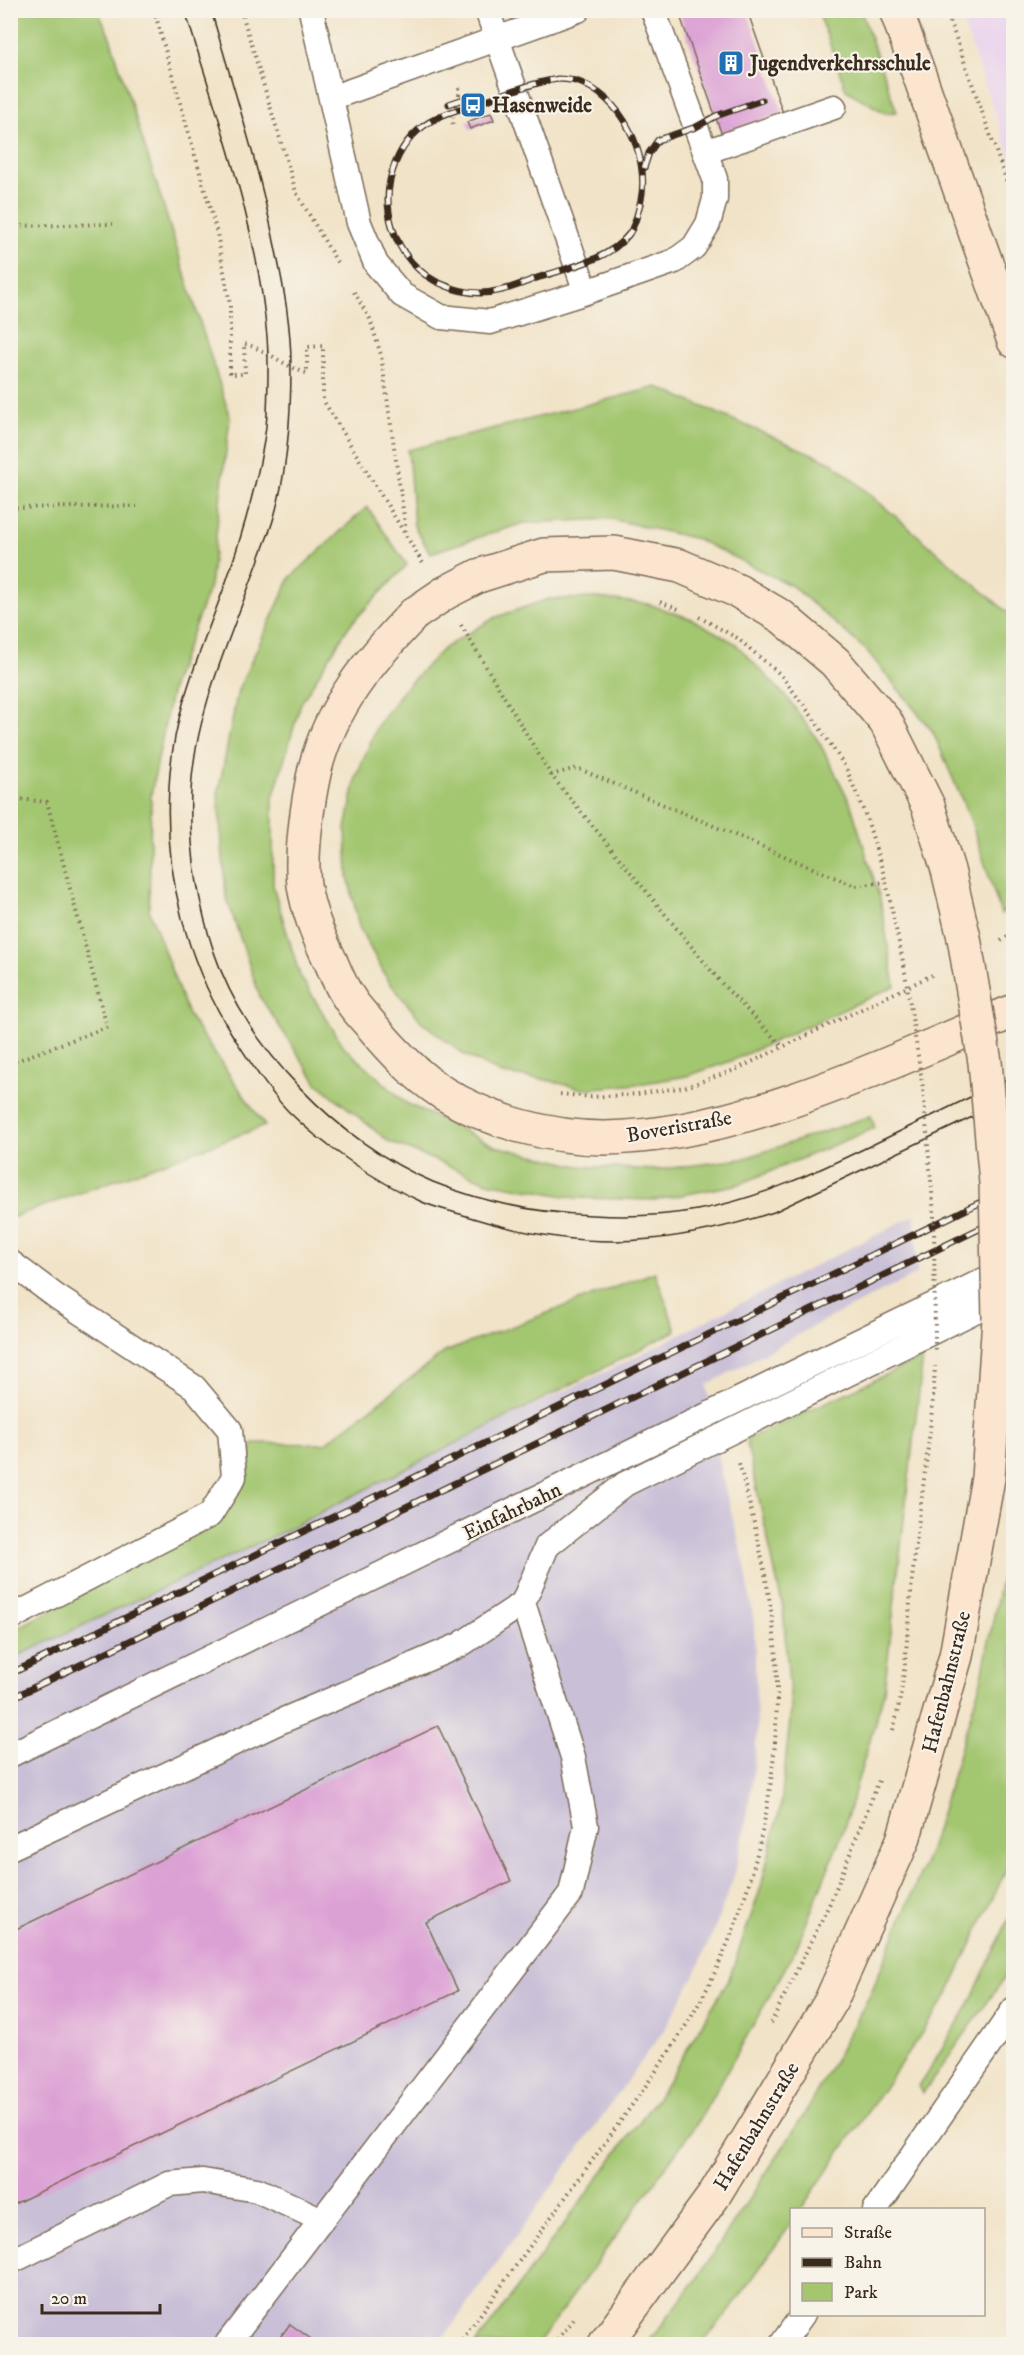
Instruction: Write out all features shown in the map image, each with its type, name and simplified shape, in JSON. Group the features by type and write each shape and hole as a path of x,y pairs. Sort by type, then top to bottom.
{"main road":[{"path":"896,10 1014,341"},
{"name":"Boveristraße","path":"964,938 948,870 928,806 885,722 835,662 782,617 738,591 680,566 614,553 544,555 478,576 445,593 414,614 372,658 337,710 315,768 305,826 304,884 317,934 348,998 394,1053 442,1092 487,1114 536,1131 602,1138 660,1134 715,1123 807,1095 1014,1011"},
{"name":"Hafenbahnstraße","path":"605,2344 713,2196 830,2002 903,1840 956,1656 988,1478 1006,1305 985,1062 964,938"}],"lane":[{"path":"311,10 359,223 376,264 402,295 441,317 490,322 675,261 694,247 708,224 715,200 715,179 653,10"},
{"path":"487,10 586,292"},
{"path":"331,98 578,10"},
{"path":"705,152 834,107"},
{"path":"10,1262 57,1298 194,1387 230,1430 234,1477 210,1515 10,1618"},
{"name":"Einfahrbahn","path":"10,1755 1014,1266"},
{"path":"10,1848 279,1722 460,1645 523,1603 547,1546 625,1484 1006,1305"},
{"path":"227,2344 571,1893 586,1826 573,1757 523,1603"},
{"path":"876,2208 1014,2009"},
{"path":"10,2262 170,2184 203,2181 257,2190 322,2220"},
{"path":"782,2344 802,2316"}],"path":[{"path":"154,10 217,233 230,305 230,374 245,374 244,344 256,347 291,369 307,373 307,347 322,346 323,400 430,575"},
{"path":"241,10 296,192 341,270"},
{"path":"946,10 1014,202"},
{"path":"450,89 459,87 460,91 452,119 453,124"},
{"path":"10,226 113,224"},
{"path":"353,290 370,319 381,355 406,535"},
{"path":"10,508 137,506"},
{"path":"650,599 683,610"},
{"path":"693,614 736,638 781,675 814,719 846,768 867,819 886,882 904,966 923,1088 934,1215 935,1350 933,1402 914,1563 904,1677 891,1736"},
{"path":"461,625 552,775 723,985 782,1046"},
{"path":"552,775 577,768 855,886 886,882"},
{"path":"10,798 47,802 107,1027 10,1063"},
{"path":"995,945 1014,931"},
{"path":"552,1093 591,1097 638,1094 685,1087 735,1070 942,970"},
{"path":"459,2344 665,2057 701,1999 729,1938 753,1872 768,1803 775,1747 777,1688 773,1625 738,1458"},
{"path":"769,2027 831,1901 881,1774"},
{"path":"554,2344 575,2318"}],"shaded area":[{"path":"959,11 1013,11 1013,165"},
{"path":"915,1215 917,1274 819,1323 707,1385 720,1469 745,1566 754,1623 757,1730 745,1828 734,1876 694,1976 666,2027 439,2344 11,2344 10,1659 286,1530 479,1431 609,1370"}],"green space":[{"path":"11,10 98,11 110,37 230,417 210,586 173,683 151,795 149,910 188,1015 265,1126 11,1218"},
{"path":"818,11 861,11 897,112 885,113 846,90"},
{"path":"657,387 833,463 1013,617 1014,903 1001,914 971,821 933,732 867,651 792,586 697,539 611,519 524,523 430,553 414,526 408,450"},
{"path":"367,507 407,565 349,626 301,703 273,798 273,886 300,976 344,1047 406,1103 495,1146 579,1166 656,1170 742,1159 871,1116 875,1128 740,1184 655,1200 576,1198 487,1182 388,1141 317,1083 260,997 226,896 218,794 238,690 290,578"},
{"path":"598,598 648,604 692,619 735,643 789,700 819,742 850,802 880,899 895,986 731,1061 687,1076 638,1084 583,1089 542,1079 502,1074 463,1054 422,1022 387,979 359,927 348,876 346,829 356,777 377,726 405,688 444,648 494,618 548,599"},
{"path":"655,1272 676,1331 286,1530 11,1659 10,1632 221,1519 254,1443 324,1444 445,1352"},
{"path":"923,1357 884,1692 843,1831 796,1949 700,2119 538,2344 476,2344 662,2091 729,1979 761,1887 781,1804 791,1710 783,1608 746,1440"},
{"path":"1013,1518 1013,1855 947,1996 802,2208 790,2208 790,2225 730,2310 701,2344 647,2344 696,2280 802,2118 870,1995 930,1850 982,1677"},
{"path":"1013,1909 1013,1966 923,2093 919,2086 968,2006"}],"building":[{"name":"Jugendverkehrsschule","path":"678,10 747,10 783,113 722,135"},
{"path":"491,113 494,120 470,129 467,122"},
{"path":"438,1726 511,1881 426,1922 458,1991 10,2206 10,1932"},
{"path":"290,2324 318,2344 275,2344"}],"tram line":[{"path":"185,10 246,213 262,295 267,337 268,385 264,441 251,500 229,573 181,709 171,760 168,820 170,852 182,916 202,978 233,1036 280,1103 301,1124 368,1173 403,1193 435,1207 530,1233 554,1237 627,1241 698,1232 774,1212 1014,1097"},
{"path":"211,10 270,221 288,322 291,384 286,461 279,499 216,675 199,732 191,791 191,832 195,873 214,952 229,988 249,1023 273,1057 331,1117 364,1143 398,1165 433,1182 491,1201 511,1205 551,1212 605,1216 644,1216 684,1212 743,1199 832,1164 1014,1076"}],"railway":[{"path":"558,79 576,81 592,89 607,100 629,129 637,147 643,183 638,213 629,234 611,250 588,262 495,292 480,293 458,290 435,281 411,262 399,245 392,226 388,194 390,179 402,150 423,126 443,115 521,88 558,79"},
{"path":"449,104 472,96"},
{"path":"644,168 649,153 658,140 762,100"},
{"path":"10,1674 1014,1186"},
{"path":"10,1699 1014,1212"}],"place":[{"name":"Jugendverkehrsschule","path":"731,63"},
{"name":"Hasenweide","path":"473,105"}]}
